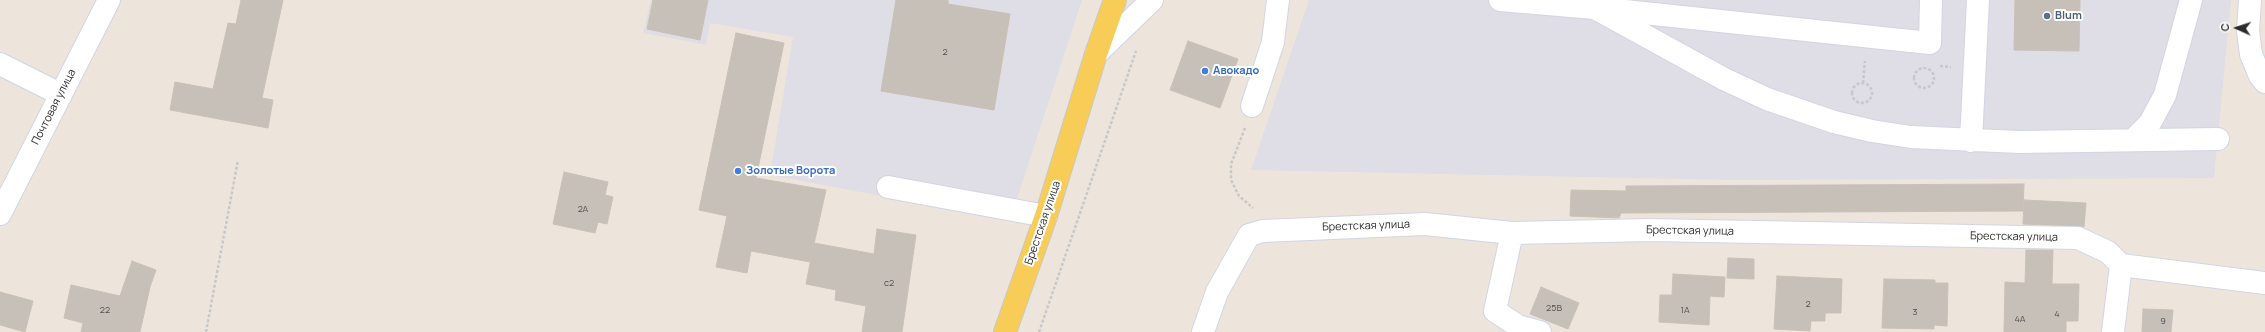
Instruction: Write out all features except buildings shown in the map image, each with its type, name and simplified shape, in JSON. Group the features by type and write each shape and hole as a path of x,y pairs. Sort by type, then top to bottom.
{"main road":[{"name":"Брестская улица","path":"1005,332 1046,216 1096,54 1115,0"}],"street":[{"name":"Почтовая улица","path":"0,214 109,0"},
{"path":"1096,54 1152,0"},
{"path":"1252,106 1273,42 1278,0"},
{"path":"1500,0 1595,8 1930,43 1931,0"},
{"path":"1971,141 1978,0"},
{"path":"2133,140 2150,123 2165,95 2191,0"},
{"path":"2250,0 2248,32 2251,54 2260,76 2265,82"},
{"path":"1595,8 1724,79 1767,99 1834,122 1872,130 1911,137 1971,141 2218,139"},
{"path":"0,64 60,94"},
{"path":"888,188 1046,216"},
{"name":"Брестская улица","path":"1203,332 1217,292 1249,235 1263,231 1425,224 1512,233 1650,230 2078,238 2108,252 2121,265"},
{"path":"1512,233 1495,311 1518,326 1540,332"},
{"path":"2113,332 2121,265 2265,283"}],"path":[{"path":"1039,332 1138,45"},
{"path":"1863,83 1865,60"},
{"path":"1921,69 1928,70 1933,75 1933,83 1927,88 1920,87 1915,81 1915,74 1921,69"},
{"path":"1863,83 1870,87 1872,94 1869,101 1861,103 1855,100 1852,92 1856,85 1863,83"},
{"path":"1252,106 1231,164 1231,180 1239,196 1251,207 1258,209"},
{"path":"206,332 238,160"}],"shaded area":[{"path":"651,0 1082,0 1010,220 770,175 793,37 710,23 706,45 643,33"},
{"path":"1309,0 2231,0 2214,178 1732,180 1251,170"}],"place":[{"name":"Blum","path":"2047,16"},
{"name":"Авокадо","path":"1205,71"},
{"name":"Золотые Ворота","path":"738,171"}]}
